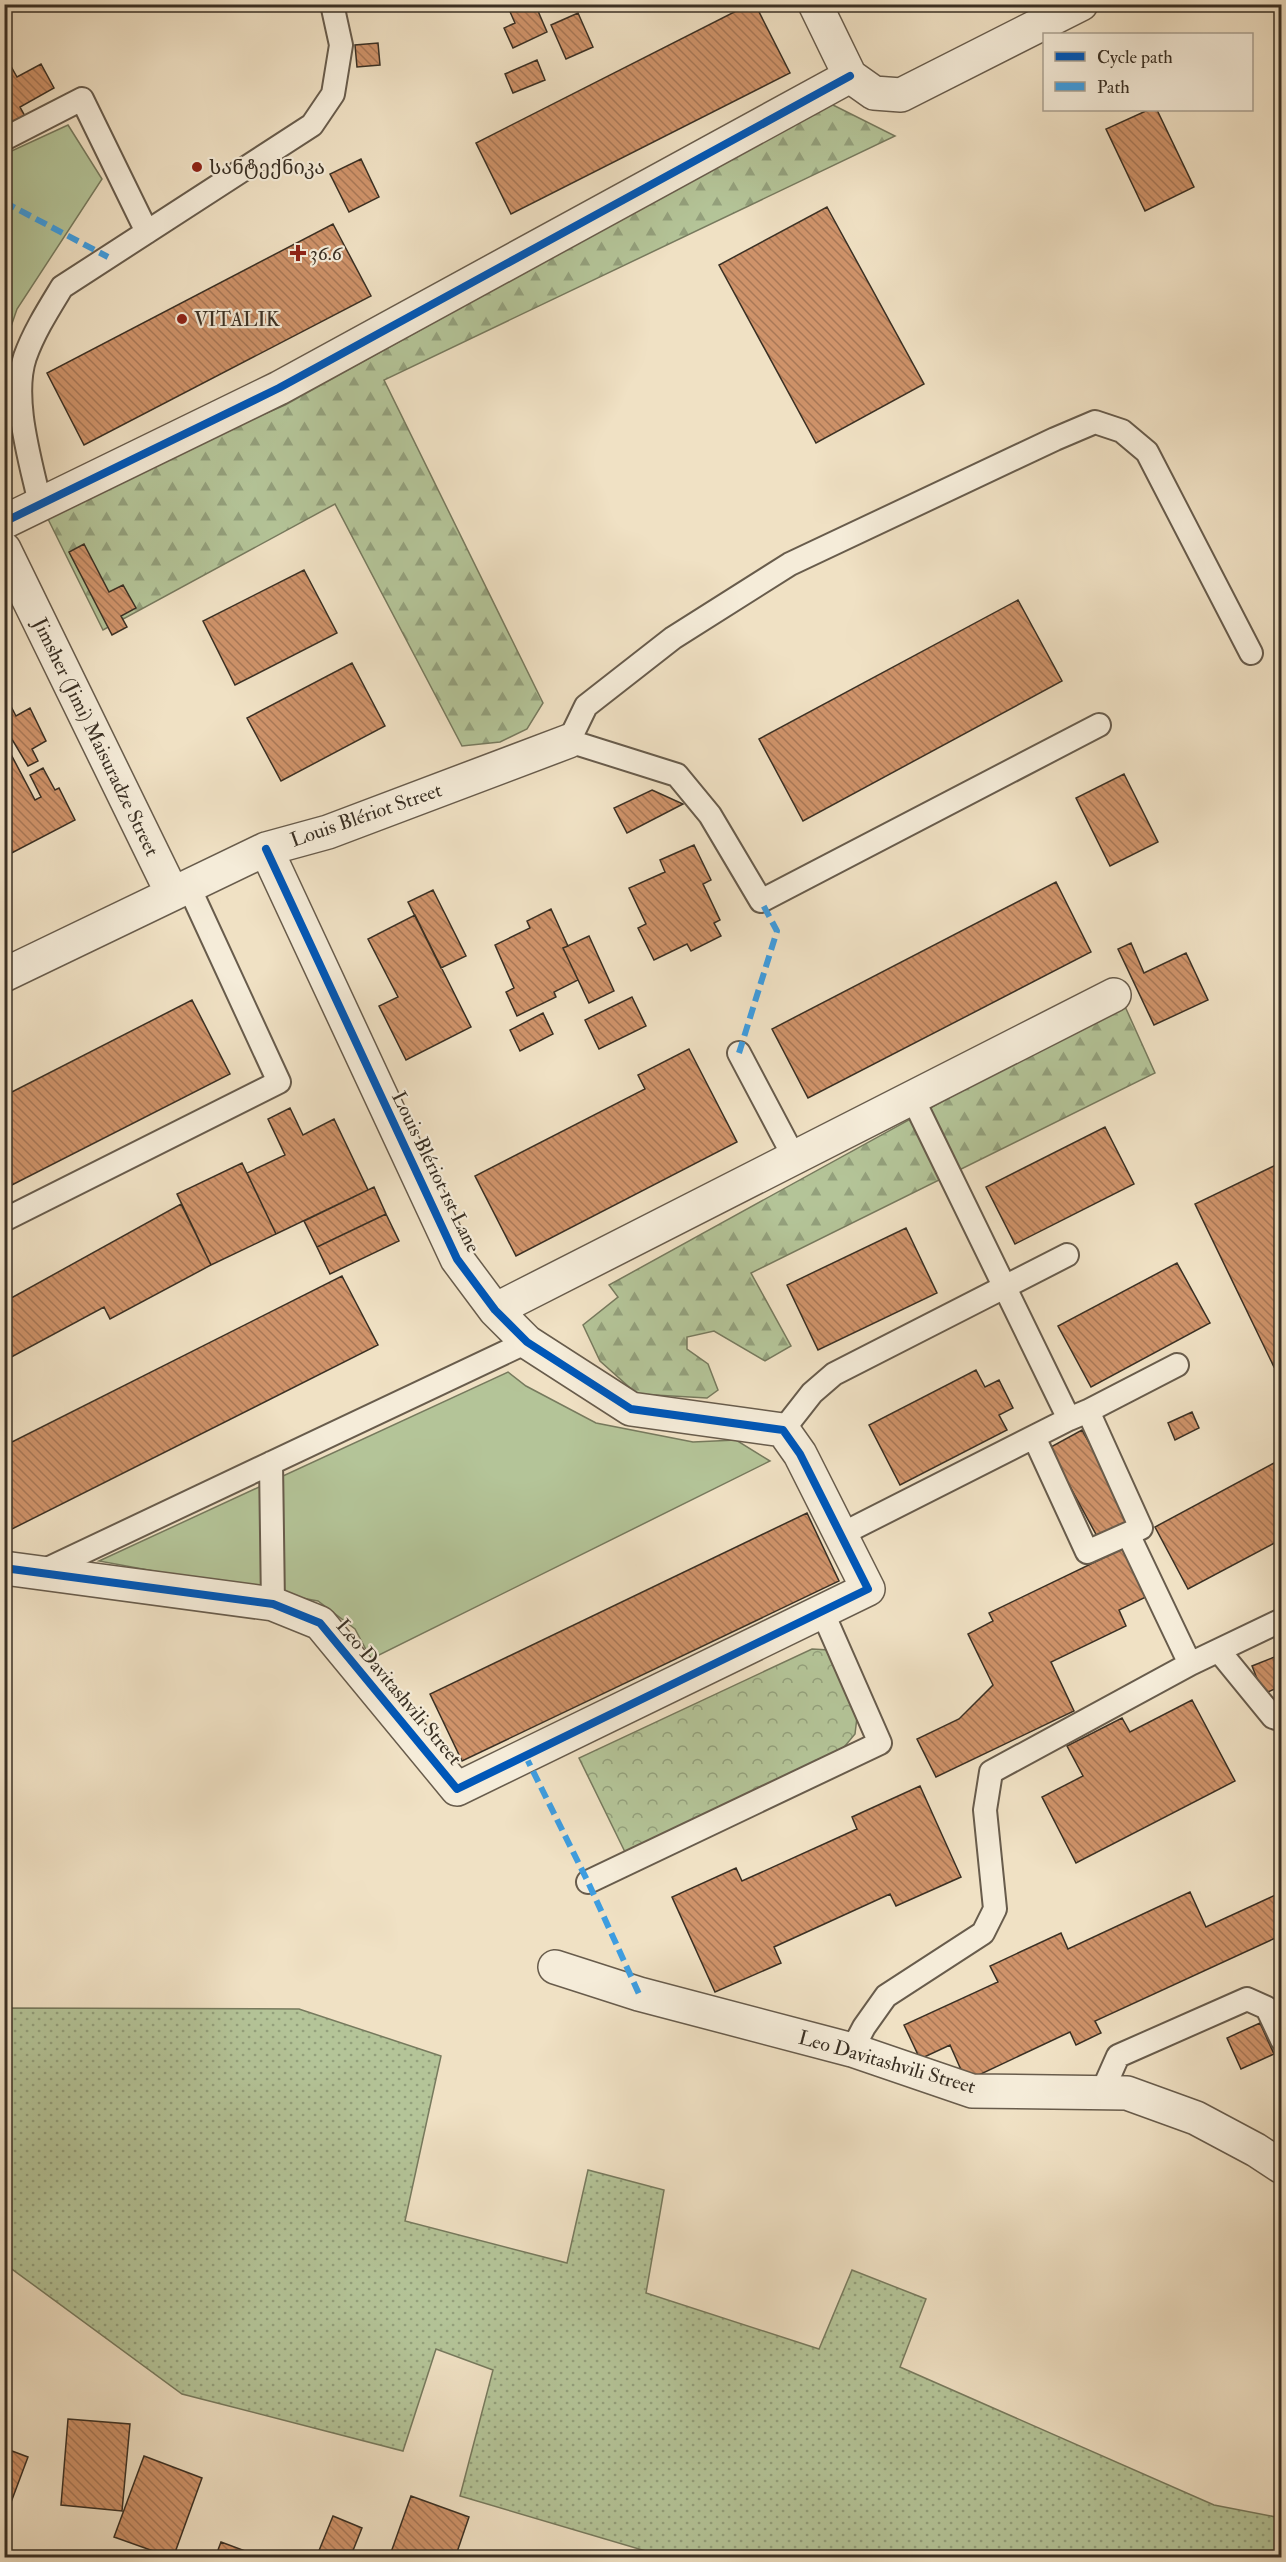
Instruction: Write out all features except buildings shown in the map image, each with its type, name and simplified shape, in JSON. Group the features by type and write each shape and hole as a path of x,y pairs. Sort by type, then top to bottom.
{"street":[{"path":"815,4 850,76 874,93 901,95 1081,4"},
{"path":"4,522 279,388 850,76"},
{"name":"Jimsher (Jimi) Maisuradze Street","path":"4,549 180,889"},
{"name":"Louis Blériot Street","path":"4,975 266,849 328,832 569,741"},
{"name":"Louis Blériot 1st Lane","path":"266,849 457,1259 495,1310 526,1342 631,1409 783,1430"},
{"path":"495,1310 1114,995"},
{"path":"783,1430 800,1454 842,1534"},
{"name":"Leo Davitashvili Street","path":"4,1568 273,1604 320,1623 458,1789 868,1589 842,1534"},
{"name":"Leo Davitashvili Street","path":"555,1967 639,1994 852,2050 972,2091 1127,2093 1196,2118 1256,2150 1281,2167"}],"lane":[{"path":"40,504 20,410 24,359 42,319 62,287 312,125 333,94 341,45 332,4"},
{"path":"4,139 82,99 147,232"},
{"path":"1099,725 761,901 710,815 677,775 569,741 586,706 673,638 790,564 1054,439 1095,422 1122,431 1147,452 1251,653"},
{"path":"4,1220 279,1082 180,889"},
{"path":"740,1053 794,1157"},
{"path":"912,1097 1004,1286 1141,1528 1087,1552 1034,1437"},
{"path":"783,1430 812,1393 834,1374 1067,1255"},
{"path":"40,1572 526,1342"},
{"path":"842,1534 1177,1365"},
{"path":"271,1463 273,1604"},
{"path":"1128,1534 1190,1664"},
{"path":"588,1882 880,1743 822,1611"},
{"path":"852,2050 864,2027 886,1996 983,1933 995,1909 985,1810 991,1772 1190,1664 1281,1620"},
{"path":"1219,1650 1273,1717 1281,1720"},
{"path":"1102,2092 1118,2056 1247,1999 1267,2008 1281,2040"}],"green space":[{"path":"829,103 895,136 384,380 543,703 527,729 500,742 462,746 335,504 103,630 43,509 285,405"},
{"path":"68,125 102,179 17,309 5,344 5,154"},
{"path":"1123,1002 1155,1073 751,1273 791,1346 765,1361 714,1331 687,1337 687,1349 708,1364 718,1390 707,1398 637,1394 600,1361 583,1325 618,1297 609,1285"},
{"path":"508,1372 526,1386 596,1423 693,1442 736,1440 770,1461 371,1659 355,1629 318,1601 99,1561"},
{"path":"812,1649 829,1650 857,1717 855,1734 840,1752 627,1856 579,1758"},
{"path":"5,2008 299,2009 441,2056 405,2221 567,2263 588,2170 664,2190 646,2293 819,2349 852,2270 926,2299 900,2367 1214,2505 1281,2518 1281,2557 666,2557 460,2496 493,2370 436,2349 403,2451 182,2394 5,2264"}],"marked path":[{"path":"4,202 108,257"},
{"path":"739,1053 777,931 761,901"},
{"path":"525,1755 588,1882 639,1994"}],"cycle path":[{"path":"4,522 279,388 850,76"},
{"path":"4,1568 273,1604 320,1623 457,1789 868,1589 800,1454 783,1430 631,1409 527,1342 495,1310 457,1259 266,849"}],"place":[{"name":"სანტექნიკა","path":"197,167"},
{"name":"36.6","path":"298,253"},
{"name":"VITALIK","path":"182,319"}]}
